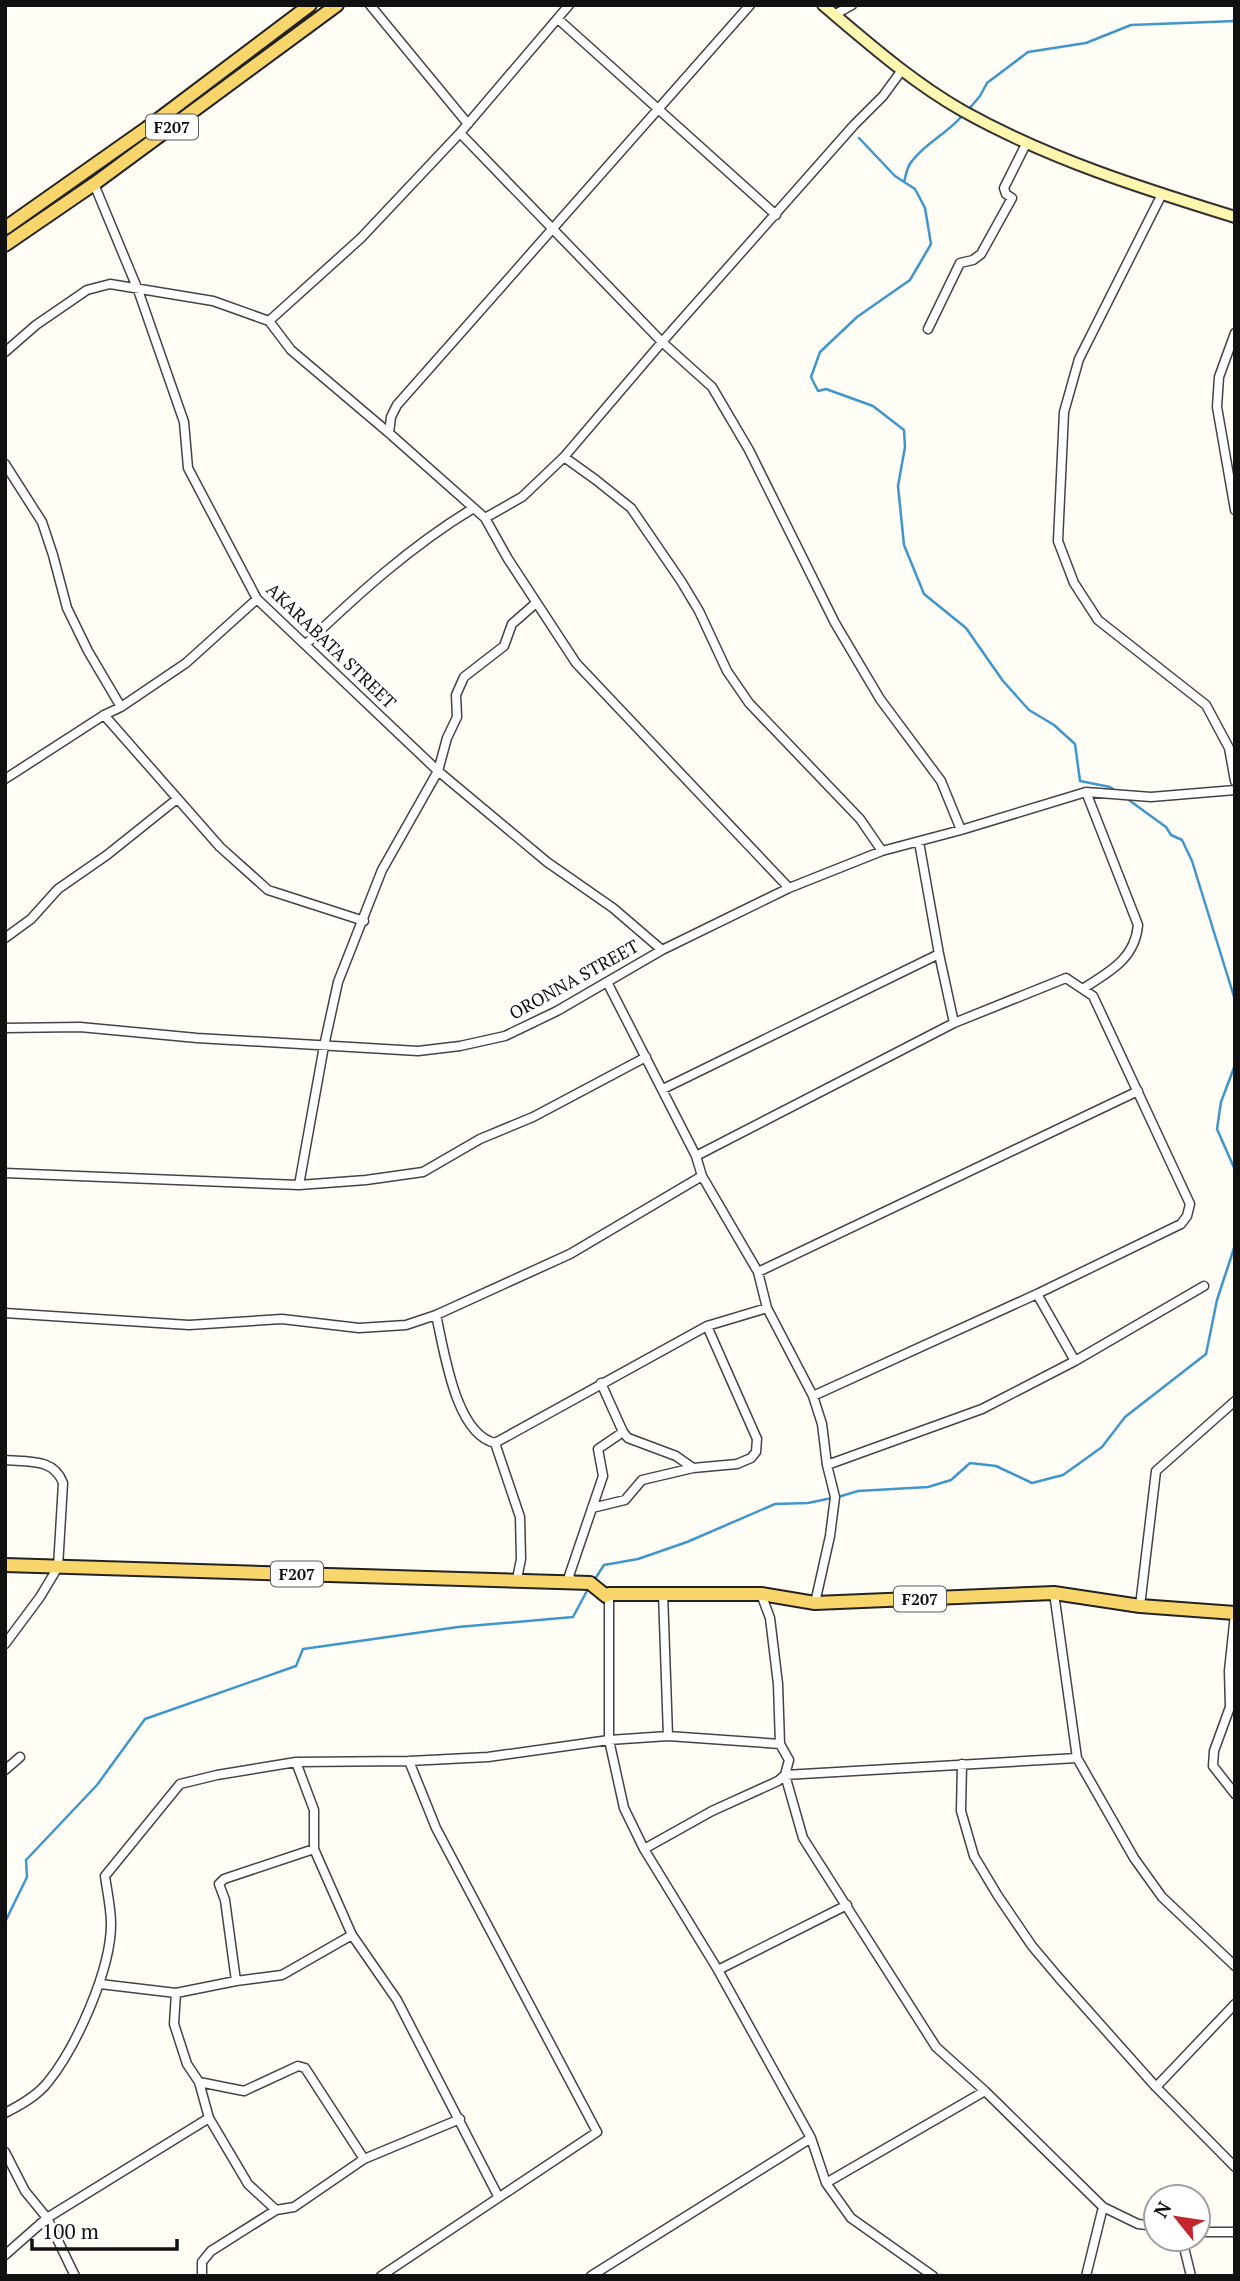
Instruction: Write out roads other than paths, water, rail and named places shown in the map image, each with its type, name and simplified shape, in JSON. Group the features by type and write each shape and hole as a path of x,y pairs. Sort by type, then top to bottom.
{"main road":[{"name":"F207","path":"5,228 148,128 310,5"},
{"name":"F207","path":"5,245 94,184 337,5"},
{"name":"F207","path":"5,1565 573,1582 590,1583 608,1595 761,1594 815,1603 1055,1593 1140,1606 1235,1614"}],"street":[{"path":"370,5 468,124"},
{"path":"270,321 361,238 460,133 569,5"},
{"path":"389,433 391,417 397,405 750,5"},
{"path":"823,5 902,70 980,120 1026,144 1094,172 1235,217"},
{"path":"834,15 852,5"},
{"path":"558,19 776,215"},
{"path":"485,518 522,497 564,457 662,342 854,125 883,96 902,70"},
{"path":"460,133 662,342 712,387 749,450 835,624 880,699 940,781 961,830"},
{"path":"928,329 960,263 973,260 981,254 1012,198 1006,194 1004,187 1026,144"},
{"name":"AKARABATA STREET","path":"94,184 138,290 184,422 188,468 257,599 438,771 547,862 613,908 662,950"},
{"path":"1162,194 1079,359 1064,412 1058,541 1074,583 1098,620 1206,705 1228,748 1235,781"},
{"path":"5,352 36,325 86,290 110,284 213,301 270,321 291,350 485,518 576,663 789,888"},
{"path":"1235,333 1219,377 1217,407 1235,510"},
{"path":"564,457 631,508 681,581 699,611 727,671 749,703 860,820 882,851"},
{"path":"5,464 42,522 67,608 88,651 121,707"},
{"path":"306,644 401,559 437,530 472,509"},
{"path":"6,777 121,707 186,663 257,599"},
{"path":"299,1185 338,982 382,870 438,771 441,755 457,717 456,695 464,677 504,646 512,624 536,603"},
{"path":"104,715 220,847 268,890 364,921"},
{"path":"1084,988 1118,966 1131,951 1137,939 1138,925 1087,791 1151,797 1235,790"},
{"name":"ORONNA STREET","path":"5,1028 80,1027 418,1051 460,1046 505,1035 557,1011 662,950 789,888 882,851 1087,791"},
{"path":"5,938 31,919 58,889 107,855 177,799"},
{"path":"919,842 954,1023"},
{"path":"663,1089 939,954"},
{"path":"696,1156 954,1023 1066,978 1093,996 1190,1204 1187,1216 1181,1224 1037,1294 813,1396"},
{"path":"607,982 696,1156 702,1175 758,1272 767,1308 813,1396 822,1424 827,1465 835,1497 815,1603"},
{"path":"5,1172 299,1185 423,1172 480,1139 533,1117 646,1058"},
{"path":"758,1272 1138,1091"},
{"path":"5,1313 188,1325 282,1319 359,1328 406,1325 436,1315 570,1254 702,1175"},
{"path":"827,1465 982,1409 1075,1361 1204,1286"},
{"path":"1037,1294 1075,1361"},
{"path":"436,1315 452,1389 475,1433 484,1440 495,1443 601,1382 707,1326 767,1308"},
{"path":"592,1508 625,1500 642,1480 693,1468 737,1464 751,1458 756,1452 757,1439 707,1326"},
{"path":"601,1382 623,1433 628,1438 676,1456 693,1468"},
{"path":"1140,1606 1156,1471 1235,1401"},
{"path":"573,1582 569,1576 603,1476 597,1448 623,1433"},
{"path":"495,1443 520,1517 521,1559 517,1580"},
{"path":"5,1460 48,1463 60,1474 63,1483 58,1567 40,1597 5,1643"},
{"path":"663,1593 668,1736"},
{"path":"1055,1593 1077,1758 1134,1858 1162,1897 1235,1966"},
{"path":"761,1594 770,1618 778,1685 780,1744 789,1760 785,1776 803,1838 936,2048 985,2091 1103,2207 1142,2224"},
{"path":"608,1595 609,1740 624,1808 644,1849 718,1970 811,2138 826,2183 851,2218 933,2276"},
{"path":"1235,1614 1230,1671 1232,1708 1214,1751 1213,1766 1235,1794"},
{"path":"5,2113 24,2104 47,2083 67,2054 100,1984 111,1926 105,1876 180,1784 217,1774 296,1762 409,1761 488,1756 609,1740 668,1736 780,1744"},
{"path":"5,1770 20,1757"},
{"path":"644,1849 712,1811 778,1782 785,1776 1077,1758"},
{"path":"381,2276 597,2132 436,1828 409,1761"},
{"path":"296,1762 314,1810 314,1849 352,1935 397,2000 498,2196"},
{"path":"962,1764 961,1811 974,1856 998,1896 1050,1967 1156,2087 1235,2167"},
{"path":"236,1981 225,1900 219,1884 224,1879 314,1849"},
{"path":"718,1970 847,1905"},
{"path":"100,1984 176,1993 282,1975 352,1935"},
{"path":"176,1993 174,2024 187,2064 199,2082 209,2118 248,2184 276,2210"},
{"path":"1156,2087 1235,2004"},
{"path":"199,2082 244,2091 298,2066 304,2068 364,2159"},
{"path":"826,2183 985,2091"},
{"path":"5,2255 47,2218 209,2118"},
{"path":"202,2276 202,2262 211,2251 276,2210 294,2207 364,2159 460,2119"},
{"path":"591,2276 811,2138"},
{"path":"5,2152 25,2191 47,2218 75,2276"},
{"path":"1086,2276 1103,2207"},
{"path":"1212,2232 1235,2232"},
{"path":"1185,2253 1191,2276"}],"waterway":[{"path":"969,109 987,83 1028,52 1086,43 1131,25 1235,21"},
{"path":"904,182 909,165 917,155 962,116"},
{"path":"859,138 895,176 915,189 925,208 931,244 910,280 857,317 820,352 811,377 818,391 826,389 873,406 904,430 905,447 898,486 904,545 924,594 966,628 1003,681 1029,710 1054,725 1075,744 1080,781 1110,787 1117,792"},
{"path":"1126,798 1166,827 1171,835 1182,840 1192,861 1235,1000"},
{"path":"1235,1065 1221,1102 1217,1129 1235,1170"},
{"path":"838,1497 858,1491 928,1487 951,1480 970,1463 996,1466 1032,1483 1063,1475 1102,1447 1125,1417 1206,1354 1217,1300 1235,1245"},
{"path":"593,1582 604,1565 638,1559 687,1542 775,1504 808,1503 832,1498"},
{"path":"5,1922 27,1877 26,1860 97,1785 145,1719 296,1666 303,1649 458,1627 573,1617 589,1587"}]}
